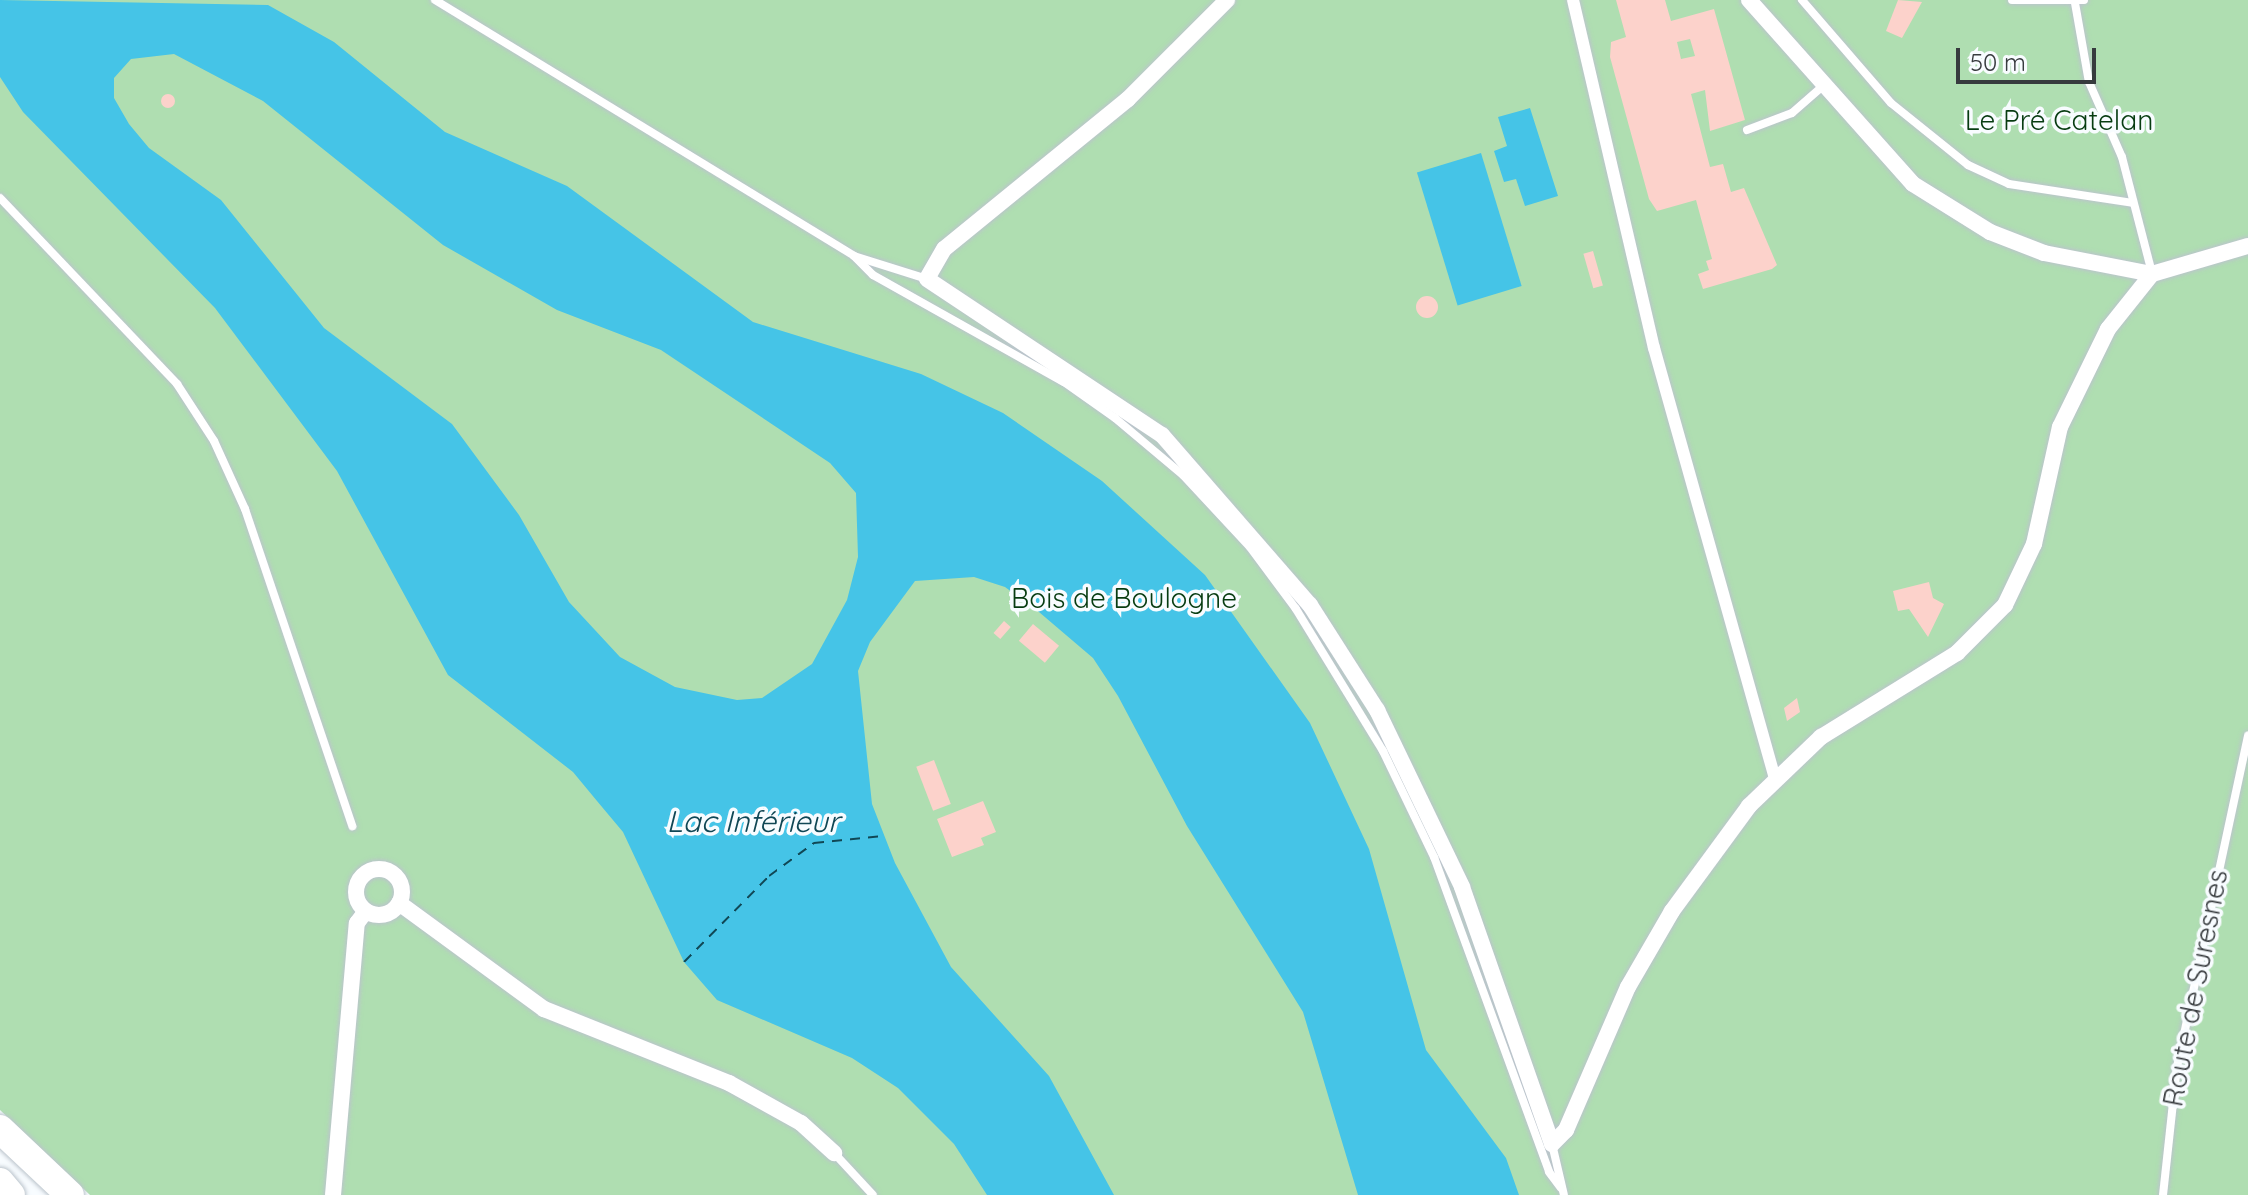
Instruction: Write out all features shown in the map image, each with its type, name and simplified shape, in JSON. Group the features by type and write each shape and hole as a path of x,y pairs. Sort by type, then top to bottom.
{"highway":[{"path":"0,1129 70,1195"},
{"path":"0,1182 11,1195"}],"street":[{"path":"1208,25 1227,0"},
{"path":"1243,0 1208,25 1064,155 944,249 927,279 1162,435 1310,605 1377,710 1462,887 1552,1144 1566,1130 1628,987 1672,911 1775,779 1821,737 1957,653 2005,605 2034,544 2060,427 2108,329 2152,274"},
{"path":"1573,0 1654,348 1775,779"},
{"path":"1749,0 1828,82 1881,152 1943,207 2044,253 2152,274 2248,246"},
{"path":"374,869 395,875 402,888 399,903 386,914 366,911 357,885 374,869"},
{"path":"399,903 544,1009 729,1083 801,1123 834,1153"},
{"path":"333,1195 357,923 366,911"}],"lane":[{"path":"435,0 854,256 873,275 1064,382 1115,418 1183,475 1250,547 1322,649 1383,751 1434,857 1549,1172 1562,1192"},
{"path":"1802,0 1891,103 1968,165 2009,184 2133,203"},
{"path":"2012,0 2079,1 2089,82 2122,157 2152,274"},
{"path":"1747,130 1792,113 1828,82"},
{"path":"0,198 177,384 214,441 245,509 352,826"},
{"path":"854,256 927,279"},
{"name":"Route de Suresnes","path":"2163,1195 2180,1052 2248,736"},
{"path":"1552,1144 1562,1192"},
{"path":"834,1153 873,1195"}],"green space":[{"name":"Bois de Boulogne","path":"0,0 2248,0 2248,1195 90,1195 0,1110"}],"water":[{"name":"Lac Inférieur","path":"0,0 268,5 334,42 445,132 567,186 753,322 921,374 1003,413 1102,481 1205,575 1310,723 1369,849 1426,1050 1506,1158 1519,1195 1358,1195 1303,1012 1187,826 1118,696 1093,658 1039,612 1005,587 974,577 915,581 870,642 858,671 872,804 895,863 951,967 1049,1076 1114,1195 987,1195 954,1144 898,1088 852,1058 717,1000 684,962 623,832 573,772 448,675 337,471 215,308 23,112 0,77","holes":["174,54 263,101 443,245 557,310 661,350 830,463 856,493 858,557 847,600 812,664 762,698 737,700 675,687 620,657 569,602 519,515 452,424 324,328 221,200 149,148 129,124 114,98 114,78 131,59"]},
{"path":"1530,108 1558,196 1525,206 1516,179 1504,182 1494,151 1507,146 1498,117"},
{"path":"1481,153 1522,286 1458,306 1417,173"}],"building":[{"path":"1616,0 1665,0 1671,21 1714,9 1745,120 1710,131 1705,90 1691,94 1710,167 1723,164 1731,192 1744,188 1777,265 1772,269 1703,289 1698,274 1709,270 1706,261 1712,259 1696,200 1657,211 1649,199 1610,57 1611,42 1626,37","holes":["1690,39 1695,56 1681,59 1677,42"]},
{"path":"1898,0 1922,2 1902,38 1886,31"},
{"path":"168,94 175,101 168,108 161,101"},
{"path":"1593,251 1603,286 1593,288 1583,254"},
{"path":"1423,296 1431,296 1438,307 1431,318 1423,318 1416,311 1416,303"},
{"path":"1929,582 1933,598 1944,604 1928,637 1909,609 1898,611 1893,591"},
{"path":"1004,621 1011,627 1000,639 994,633"},
{"path":"1033,624 1059,646 1045,663 1019,641"},
{"path":"1797,698 1800,712 1787,721 1784,708"},
{"path":"934,760 951,804 933,811 916,767"},
{"path":"983,801 996,832 981,838 984,845 952,857 937,819"}],"ferry route":[{"path":"684,962 769,876 814,843 883,836"}],"park label":[{"name":"Le Pré Catelan","path":"2059,120"}]}
